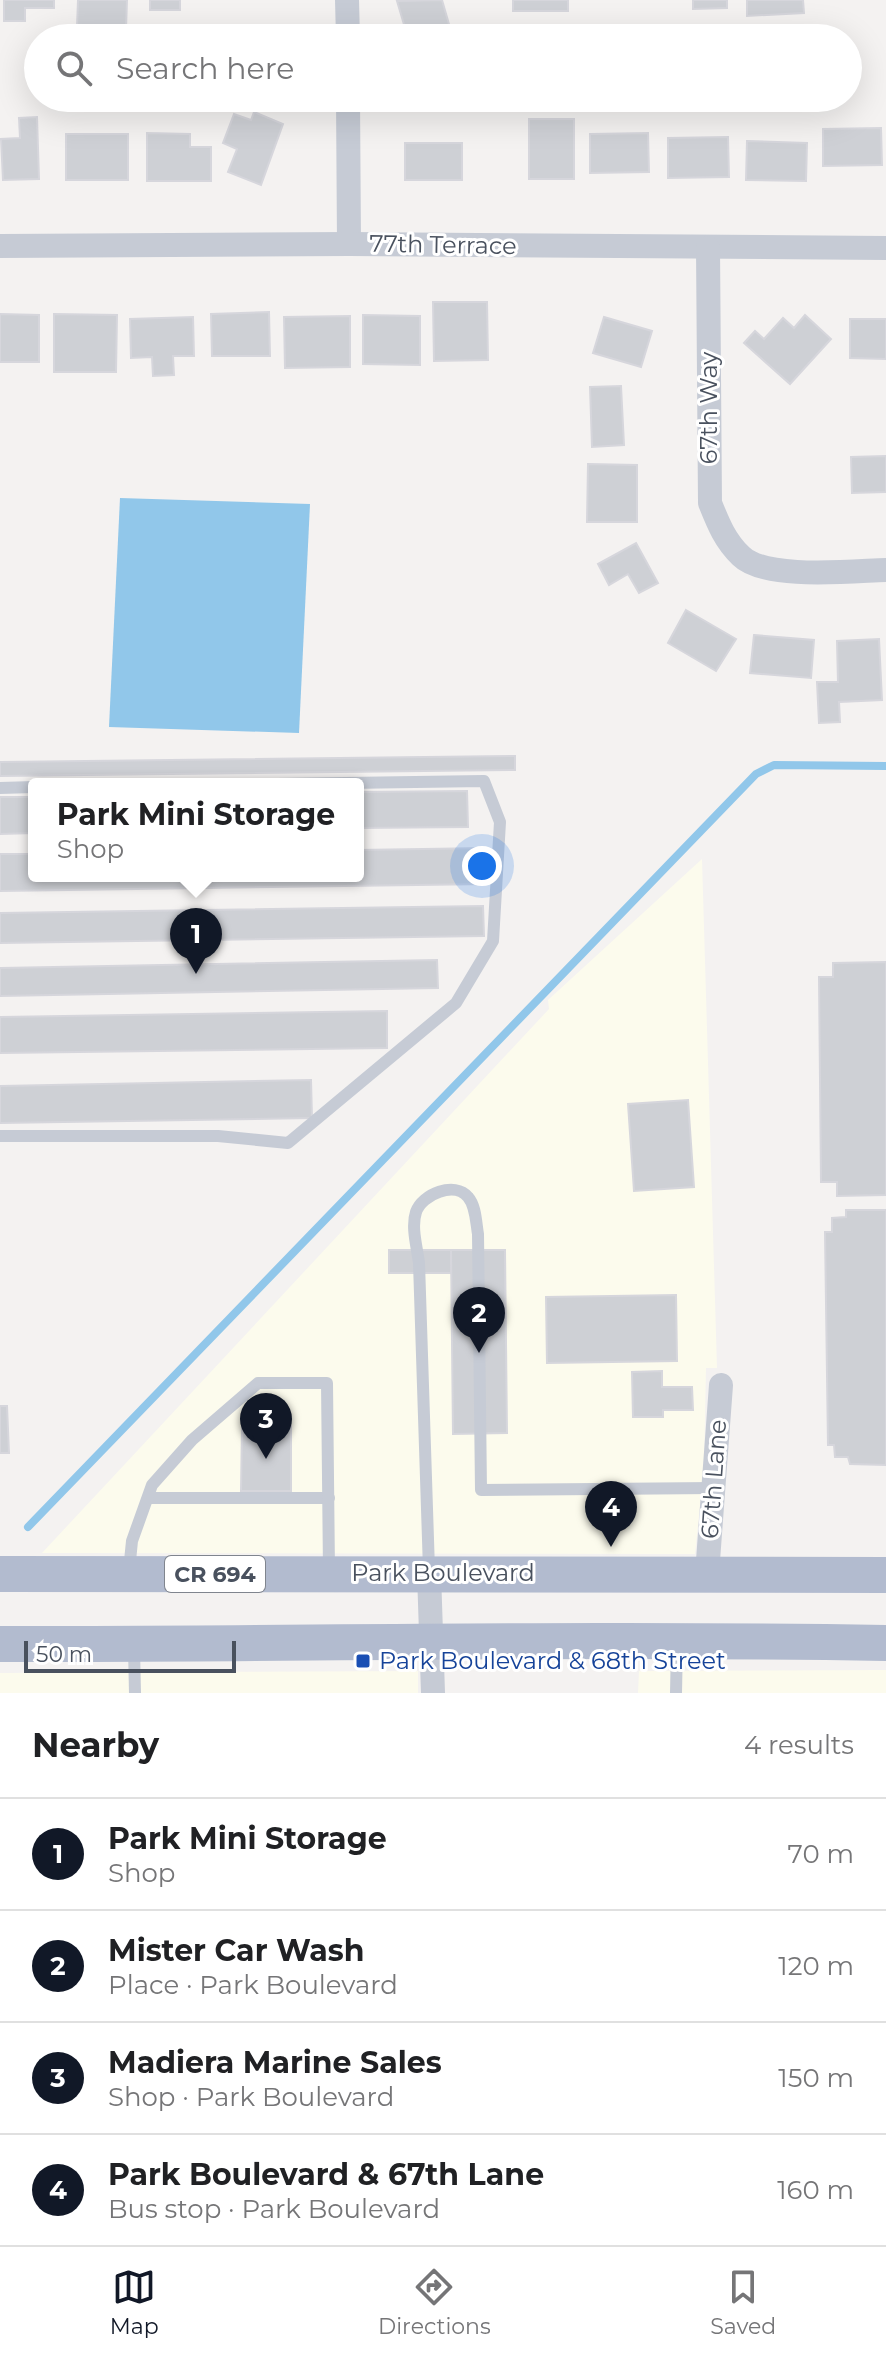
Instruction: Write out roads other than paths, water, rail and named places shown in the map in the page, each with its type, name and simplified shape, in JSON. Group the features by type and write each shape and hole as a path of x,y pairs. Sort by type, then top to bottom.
{"main road":[{"name":"Park Boulevard","path":"0,1574 886,1575"},
{"path":"0,1644 677,1639 886,1643"}],"street":[{"path":"347,0 348,24"},
{"path":"348,112 349,244"},
{"name":"77th Terrace","path":"0,246 349,244 886,248"},
{"name":"67th Way","path":"708,248 710,503 721,532 743,559 778,571 886,570"},
{"name":"67th Lane","path":"707,1574 721,1385"},
{"path":"429,1573 433,1693"}],"lane":[{"path":"0,1136 218,1136 288,1143 456,1003 493,941 500,822 484,781 364,783"},
{"path":"0,788 28,787"},
{"path":"429,1573 415,1215 424,1200 433,1193 460,1191 467,1195 478,1234 481,1490 714,1488"},
{"path":"129,1574 132,1541 152,1485 192,1440 258,1383 327,1383 329,1573"},
{"path":"148,1498 329,1498"},
{"path":"676,1693 677,1639"},
{"path":"134,1644 135,1693"}],"water":[{"path":"120,498 310,504 299,733 109,727"}],"waterway":[{"path":"28,1527 756,774 774,765 886,766"}],"place":[{"name":"Park Mini Storage","path":"196,974"},
{"name":"Mister Car Wash","path":"479,1353"},
{"name":"Madiera Marine Sales","path":"266,1459"},
{"name":"Park Boulevard & 67th Lane","path":"611,1547"},
{"name":"Park Boulevard & 68th Street","path":"363,1661"}]}
